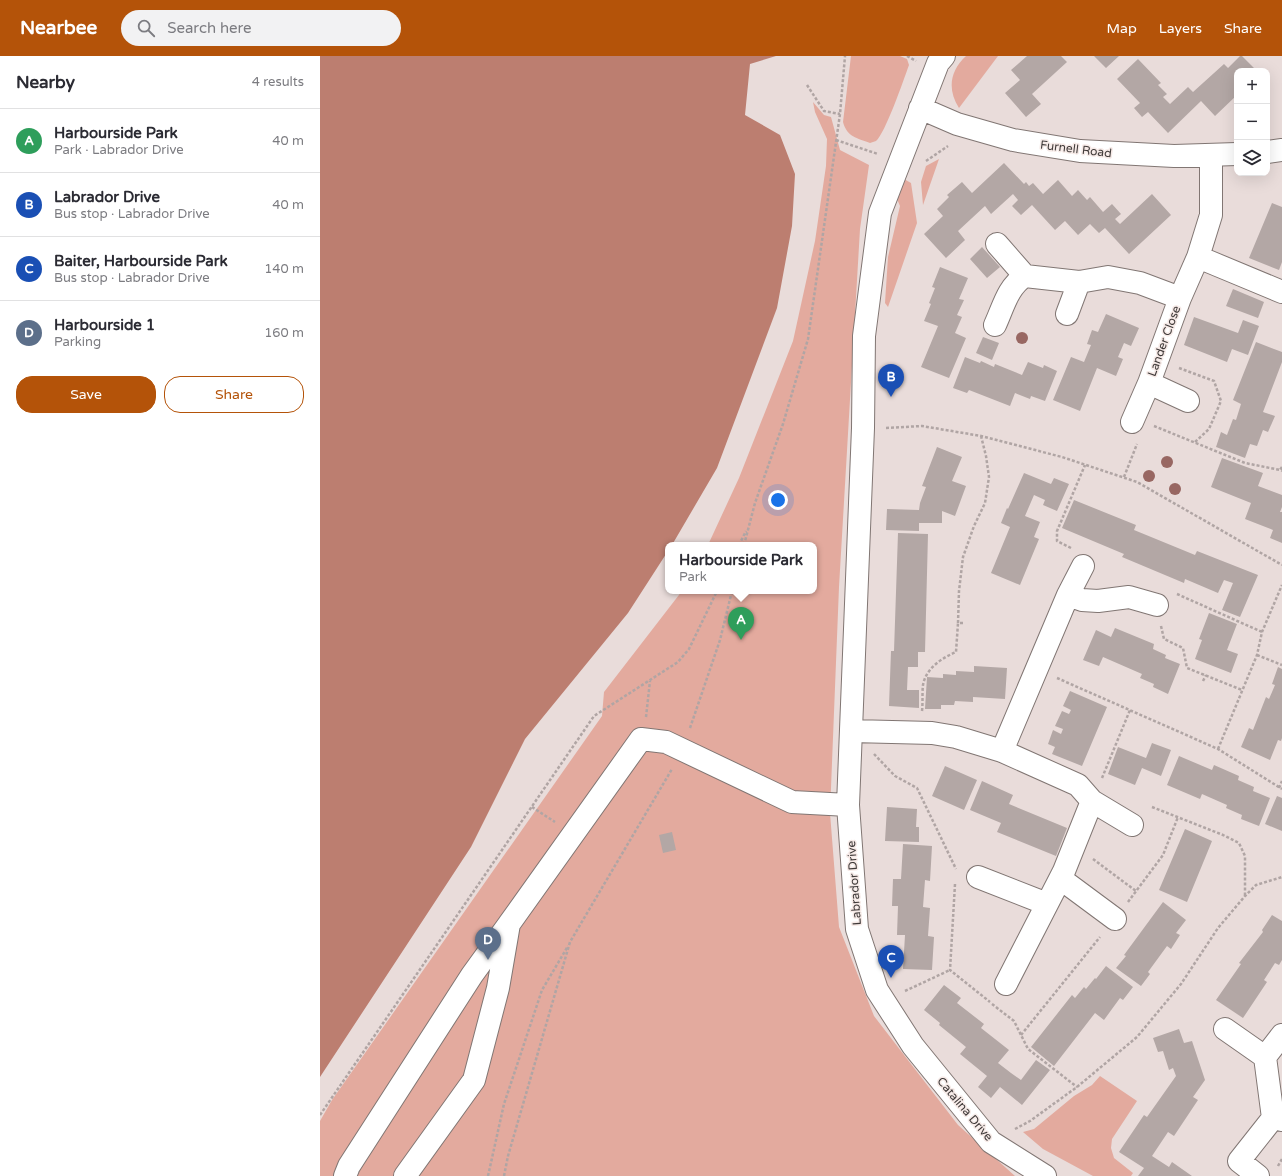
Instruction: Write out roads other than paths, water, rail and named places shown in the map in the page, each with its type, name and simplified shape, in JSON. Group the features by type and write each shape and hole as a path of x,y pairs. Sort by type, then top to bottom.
{"street":[{"name":"Labrador Drive","path":"913,1046 877,990 857,929 848,805 864,428 864,336 880,213 938,63 944,56"},
{"name":"Furnell Road","path":"920,108 957,124 1013,140 1080,151 1129,155 1174,156 1234,154"},
{"path":"1270,152 1282,150"},
{"name":"Lander Close","path":"1132,422 1149,383 1180,298 1198,257 1211,215 1211,156"},
{"path":"995,325 1010,290 1020,279 1025,276 997,244"},
{"path":"1198,257 1282,292"},
{"name":"Lander Close","path":"1025,276 1079,282 1108,277 1140,282 1180,298"},
{"path":"1067,314 1079,282"},
{"name":"Lander Close","path":"1149,383 1188,401"},
{"path":"1002,751 1068,595 1079,558"},
{"path":"1068,595 1082,600 1098,601 1129,597 1157,605"},
{"path":"852,730 932,733 956,737 1002,751 1078,785 1092,802 1132,825"},
{"path":"350,1172 472,975 641,739 666,742 792,802 848,805"},
{"path":"1006,984 1061,879 1092,802"},
{"path":"978,877 1047,904"},
{"path":"1061,879 1115,919"},
{"path":"405,1176 474,1080 498,988 508,924"},
{"path":"1225,1029 1265,1057 1278,1119 1239,1161 1258,1176"},
{"path":"1265,1057 1282,1035"},
{"name":"Catalina Drive","path":"913,1046 991,1142 1045,1176"}],"place":[{"name":"Labrador Drive","path":"891,397"},
{"name":"Harbourside Park","path":"741,640"},
{"name":"Harbourside 1","path":"488,960"},
{"name":"Baiter, Harbourside Park","path":"891,978"}]}
